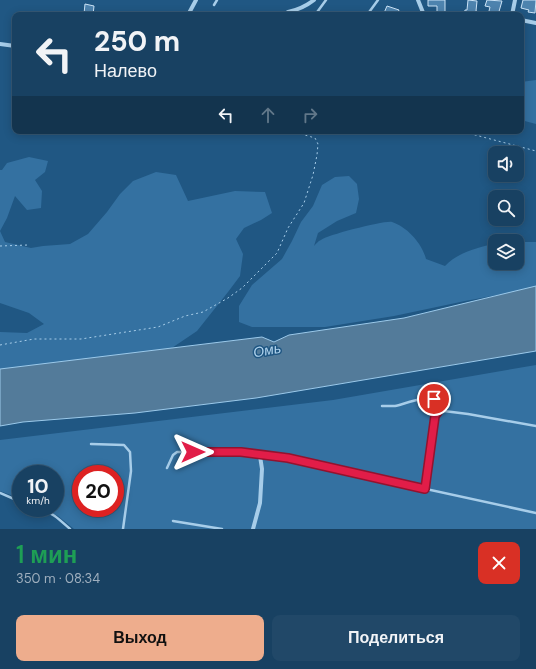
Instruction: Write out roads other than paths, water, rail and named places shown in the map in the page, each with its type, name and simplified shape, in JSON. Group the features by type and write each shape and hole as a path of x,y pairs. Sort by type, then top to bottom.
{"street":[{"path":"190,12 196,0"},
{"path":"288,12 302,8 314,0"},
{"path":"418,0 423,12"},
{"path":"513,12 515,0"},
{"path":"524,21 536,23"},
{"path":"0,44 12,46"},
{"path":"253,529 260,503 262,469 260,456"}],"lane":[{"path":"214,5 217,0"},
{"path":"317,12 326,0"},
{"path":"369,12 378,0"},
{"path":"382,406 395,406 428,398 437,401 438,412 435,416 425,489"},
{"path":"438,412 444,411 468,414 536,426"},
{"path":"91,444 124,445 130,452 131,471 123,529"},
{"path":"167,468 173,455 177,452 241,452 260,456 288,458 536,513"},
{"path":"0,497 1,493 12,498"},
{"path":"57,517 70,529"},
{"path":"173,521 222,529"}],"water":[{"name":"Омь","path":"536,286 536,351 256,398 135,413 23,422 0,426 0,369 262,337 274,342 289,335 404,318"}]}
